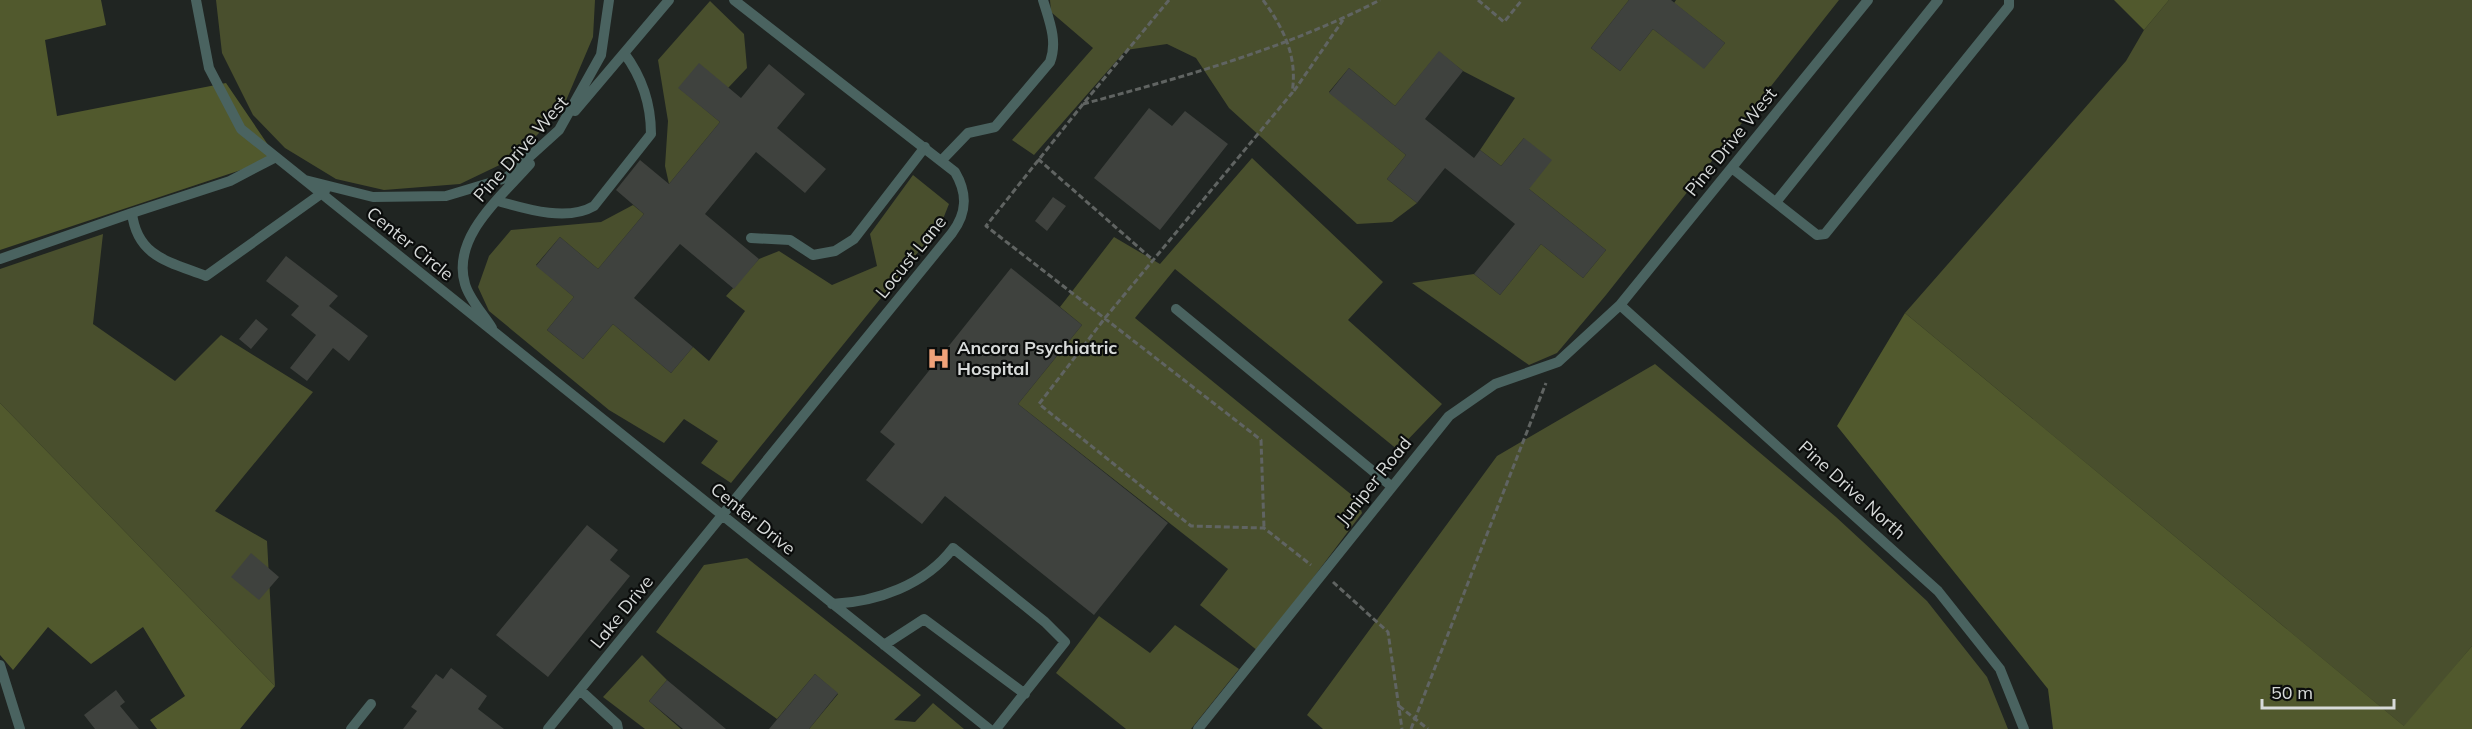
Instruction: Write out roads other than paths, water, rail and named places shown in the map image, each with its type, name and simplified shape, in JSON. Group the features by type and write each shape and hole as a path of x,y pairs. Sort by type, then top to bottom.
{"lane":[{"name":"Center Circle","path":"196,0 209,68 241,129 302,179 325,190 446,295 497,335"},
{"name":"Center Circle","path":"325,190 373,197 446,196 506,178 559,130 601,55 609,0"},
{"name":"Pine Drive West","path":"465,286 462,260 477,225 669,0"},
{"name":"Locust Lane","path":"723,516 961,221 965,206 963,189 955,172 942,160 735,0"},
{"path":"942,160 968,133 995,127 1050,62 1054,51 1053,33 1043,0"},
{"name":"Pine Drive West","path":"1620,305 1868,0"},
{"path":"1776,202 1938,0"},
{"path":"1732,168 1818,235 1825,234 2009,6 2009,0"},
{"path":"498,201 526,209 568,213 583,212 594,206 651,134 651,119 639,74 624,53"},
{"path":"751,238 790,240 813,255 835,251 854,239 925,147"},
{"path":"0,259 230,181 276,158"},
{"path":"132,213 137,236 152,254 206,276 325,190"},
{"path":"446,295 465,286 497,335"},
{"name":"Juniper Road","path":"1198,729 1390,486 1449,416 1496,384 1558,362 1620,305"},
{"name":"Pine Drive North","path":"1620,305 1938,591 2000,669 2024,729"},
{"path":"1176,309 1390,486"},
{"name":"Center Drive","path":"497,335 988,729"},
{"name":"Lake Drive","path":"548,729 723,516"},
{"path":"832,604 860,603 886,595 942,561 953,548 1046,622 1065,642 996,729"},
{"path":"884,645 924,619 1025,694"},
{"path":"0,665 20,729"},
{"path":"580,690 617,724 618,729"},
{"path":"351,729 371,704"}],"place":[{"name":"Ancora Psychiatric Hospital","path":"939,358"}]}
